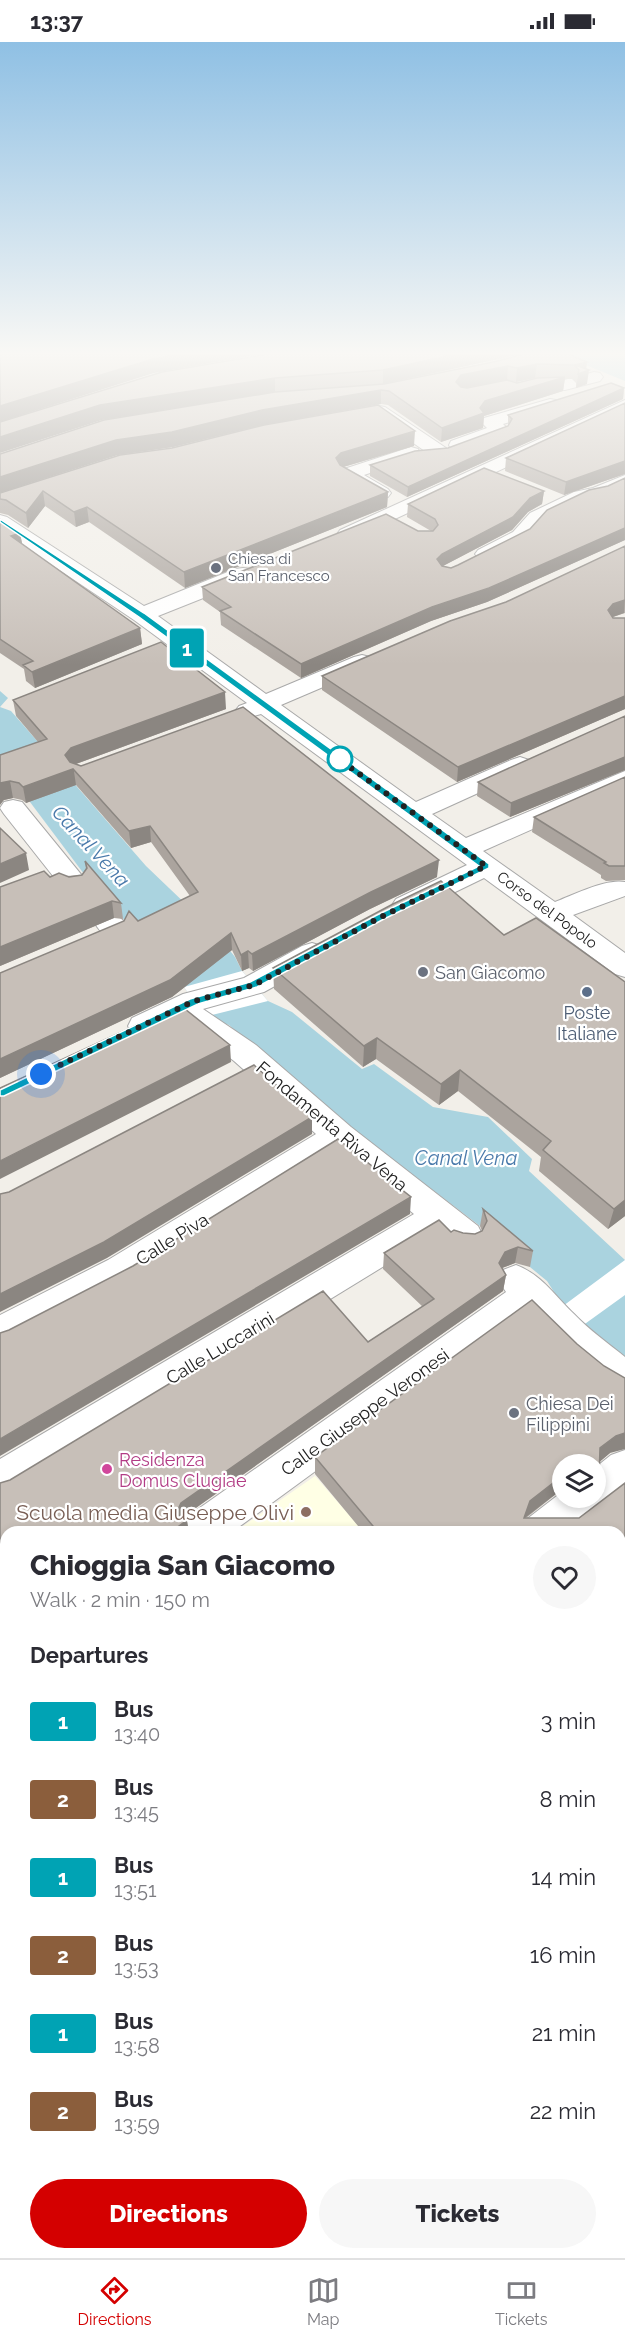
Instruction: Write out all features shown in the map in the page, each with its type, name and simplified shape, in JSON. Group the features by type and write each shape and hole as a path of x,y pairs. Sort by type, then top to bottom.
{"street":[{"path":"399,457 348,474 406,517"},
{"path":"323,542 386,517 406,517 508,457"},
{"path":"483,472 505,480"},
{"path":"469,562 520,536 537,517 580,496 598,493 625,481"},
{"path":"537,492 565,504"},
{"name":"Corso del Popolo","path":"0,521 141,615 166,645 265,704 625,967"},
{"path":"0,542 24,535"},
{"path":"141,615 262,566"},
{"path":"222,720 376,656"},
{"path":"412,813 541,755"},
{"path":"464,849 625,779"},
{"path":"10,813 58,878"},
{"path":"381,917 486,866"},
{"path":"552,913 617,888"},
{"path":"113,1040 195,1010 254,985 332,943"},
{"name":"Fondamenta Riva Vena","path":"195,1010 339,1136 453,1225"},
{"path":"227,1080 258,1064"},
{"name":"Calle Piva","path":"0,1334 121,1270 339,1136"},
{"name":"Calle Luccarini","path":"0,1480 453,1225"},
{"name":"Calle Giuseppe Veronesi","path":"206,1526 523,1286 562,1326 625,1380"},
{"path":"606,1483 625,1468"},
{"path":"549,1526 573,1508"}],"shaded area":[{"name":"Scuola media Giuseppe Olivi","path":"315,1476 359,1526 243,1526"}],"water":[{"path":"0,691 8,698 0,707"},
{"name":"Canal Vena","path":"0,707 11,711 146,866 215,932 235,957 242,971 268,1001 292,1012 362,1069 374,1064 433,1107 488,1117 532,1159 529,1171 625,1260 625,1364 563,1306 547,1281 480,1226 317,1102 229,1025 204,1017 184,987 87,878 30,802 0,769"}],"pier":[{"path":"242,971 268,1001 204,1017 184,987"},
{"path":"625,1260 625,1295 582,1326 563,1306"}],"building":[{"path":"0,457 61,457 0,477"},
{"path":"112,457 337,457 340,465 388,492 184,572 87,507 74,512 43,491 26,513 6,500 0,499 0,493"},
{"path":"394,457 473,457 408,487 370,465"},
{"path":"625,457 625,461 566,482 506,458"},
{"path":"484,468 544,491 530,498 513,517 442,554 437,559 442,566 451,568 458,565 530,529 547,510 589,490 608,486 625,478 625,528 489,588 432,607 301,664 220,611 231,607 202,587 386,514 418,531 433,531 438,525 435,519 408,504"},
{"path":"0,519 20,533 11,536 140,628 32,672 23,665 33,661 0,639"},
{"path":"625,546 625,600 613,604 608,610 613,618 625,618 625,696 458,767 322,676 450,621 506,602"},
{"path":"161,642 225,692 71,748 65,755 70,762 81,766 243,707 439,860 371,892 252,954 248,951 241,955 231,933 170,980 0,1059 0,973 124,921 129,911 138,921 198,892 150,826 129,831 73,769 23,787 19,783 10,781 0,783 0,755 47,739 13,700"},
{"path":"625,716 625,757 511,803 478,782"},
{"path":"625,777 625,866 609,866 534,817"},
{"path":"0,828 26,853 0,864"},
{"path":"85,861 121,903 112,901 0,947 0,887 44,871 50,877 59,873 69,877 82,875 87,868"},
{"path":"441,881 504,935 536,918 625,982 625,1200 614,1209 543,1150 551,1141 460,1070 441,1084 377,1038 364,1046 273,968"},
{"path":"180,1005 230,1045 0,1161 0,1088"},
{"path":"254,1065 312,1117 104,1242 0,1294 0,1194 9,1192"},
{"path":"338,1139 411,1197 0,1439 0,1333 133,1266"},
{"path":"483,1209 533,1251 518,1247 505,1252 499,1263 506,1275 181,1503 174,1518 187,1520 179,1526 0,1526 0,1483 10,1480 323,1291 368,1342 434,1299 384,1253 439,1220 451,1232 454,1230 475,1234 482,1231 487,1221"},
{"name":"Chiesa Dei Filippini","path":"532,1300 577,1344 604,1366 625,1378 625,1433 616,1436 600,1448 600,1454 552,1454 552,1484 530,1501 524,1518 579,1518 592,1508 606,1508 606,1497 625,1483 625,1526 373,1526 315,1457"}],"bus line":[{"name":"1","path":"0,521 141,615 486,866 381,917 254,985 194,1001 0,1093"}],"place":[{"name":"Chiesa di San Francesco","path":"216,568"},
{"name":"San Giacomo","path":"423,972"},
{"name":"Poste Italiane","path":"587,992"},
{"name":"Chiesa Dei Filippini","path":"514,1413"},
{"name":"Residenza Domus Clugiae","path":"107,1469"},
{"name":"Scuola media Giuseppe Olivi","path":"306,1512"}],"route":[{"path":"41,1074 194,1001 254,985 381,917 486,866 332,754 340,759"}]}
